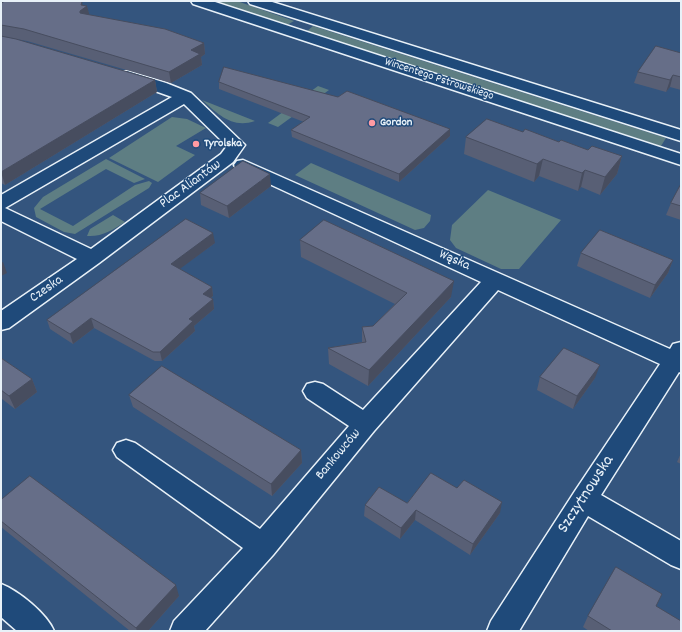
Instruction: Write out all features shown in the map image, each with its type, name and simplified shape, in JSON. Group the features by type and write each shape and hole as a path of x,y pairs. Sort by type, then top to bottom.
{"street":[{"name":"Wincentego Pstrowskiego","path":"198,1 681,160"},
{"name":"Wincentego Pstrowskiego","path":"255,1 681,136"},
{"path":"301,36 297,31 300,26 307,23 319,22"},
{"path":"114,72 160,86 185,96"},
{"path":"1,204 185,96"},
{"name":"Plac Aliantów","path":"92,258 227,158 236,145 185,96"},
{"name":"Wąska","path":"227,158 495,280 679,358"},
{"path":"1,214 92,258"},
{"name":"Czeska","path":"1,322 92,258"},
{"name":"Bankowców","path":"185,631 263,546 365,424 495,280"},
{"name":"Szczytnowska","path":"502,631 584,499 679,358"},
{"path":"316,391 365,424"},
{"path":"126,450 263,546"},
{"path":"584,499 681,556"},
{"path":"1,598 39,631"}],"green space":[{"path":"215,1 237,1 294,21 287,25"},
{"path":"313,26 666,138 661,146 306,32"},
{"path":"318,86 329,90 278,127 268,123"},
{"path":"202,100 255,121 247,123 232,122 220,115"},
{"path":"172,117 187,119 206,128 176,146 195,155 158,182 109,158"},
{"path":"106,159 145,179 134,183 106,169 40,209 73,226 135,185 149,181 152,183 149,188 75,234 64,232 36,217 34,208 43,197"},
{"path":"311,163 431,215 430,221 424,228 415,230 295,175"},
{"path":"488,190 561,220 519,269 501,269 456,248 450,240 452,225"},
{"path":"113,215 125,222 102,234 87,236 90,229"}],"building":[{"path":"5,1 79,1 82,2 81,5 87,6 80,11 80,13 165,29 204,43 191,50 200,54 169,72 24,29 1,25 1,4"},
{"path":"1,36 16,39 155,80 1,172"},
{"path":"656,46 681,53 681,77 673,75 670,80 638,72"},
{"path":"224,67 338,97 347,91 450,129 399,174 291,130 310,117 219,82"},
{"path":"487,119 523,132 525,129 559,142 561,140 588,150 592,146 622,156 605,177 585,170 582,173 543,159 537,164 466,137"},
{"path":"243,161 270,174 227,206 200,193"},
{"path":"681,184 681,206 671,203"},
{"path":"186,219 213,233 171,264 212,287 203,294 213,299 189,319 193,321 160,352 153,352 91,318 70,334 47,320"},
{"path":"324,220 454,281 369,370 328,348 366,342 362,327 373,326 407,293 300,240"},
{"path":"600,230 673,260 655,285 581,253"},
{"path":"564,348 600,365 577,396 540,377"},
{"path":"1,358 32,379 9,396 1,390"},
{"path":"162,366 301,450 271,484 129,395"},
{"path":"431,473 457,488 464,480 502,502 473,544 416,510 401,528 365,505 379,487 407,503"},
{"path":"30,476 176,585 136,628 1,521 1,500"},
{"path":"616,567 662,594 656,606 681,621 681,631 612,631 588,616"}],"place":[{"name":"Gordon","path":"372,123"},
{"name":"Tyrolska","path":"196,144"}]}
